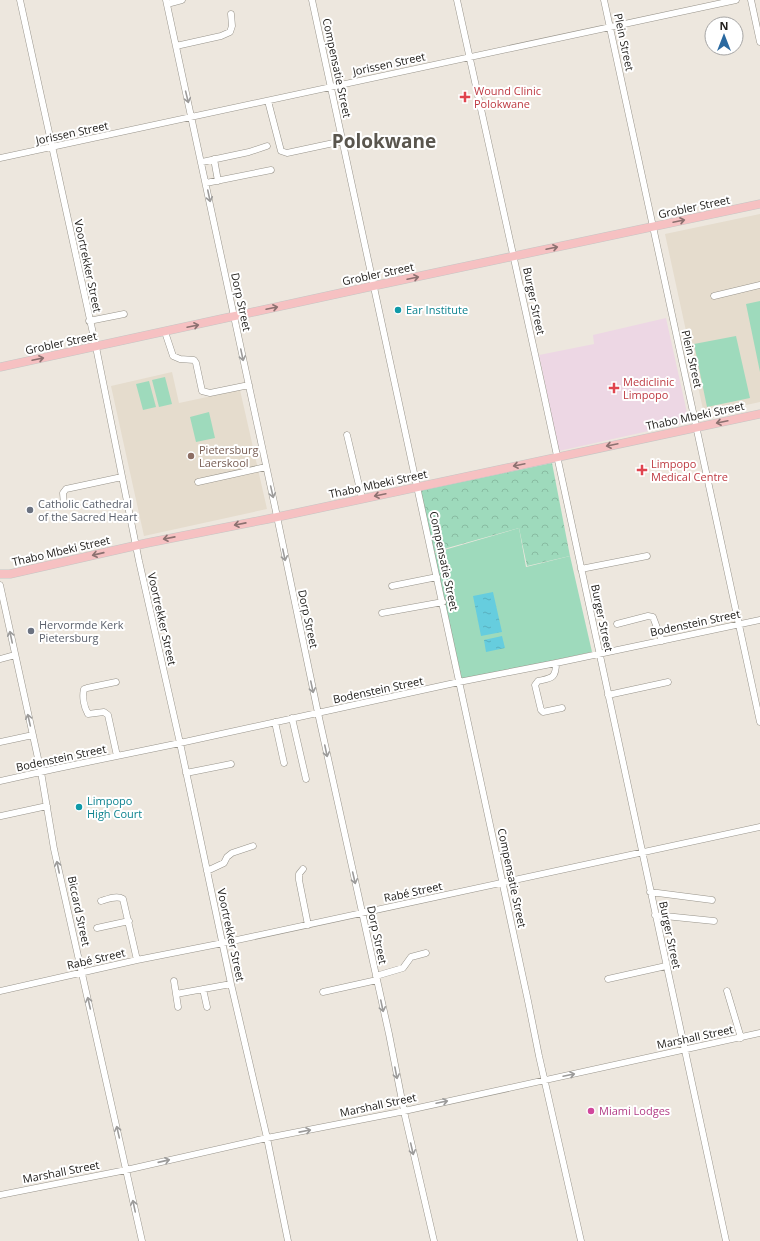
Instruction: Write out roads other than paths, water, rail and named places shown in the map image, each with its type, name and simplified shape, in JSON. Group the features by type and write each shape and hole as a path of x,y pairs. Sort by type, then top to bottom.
{"main road":[{"name":"Grobler Street","path":"0,368 373,286 760,204"},
{"name":"Thabo Mbeki Street","path":"0,574 10,574 136,545 277,517 760,414"}],"street":[{"name":"Voortrekker Street","path":"20,0 89,321 96,347 136,545 288,1241"},
{"path":"167,2 182,0"},
{"name":"Compensatie Street","path":"312,0 373,286 443,602 544,1080 581,1241"},
{"name":"Burger Street","path":"457,0 514,256 726,1241"},
{"name":"Plein Street","path":"604,0 760,722"},
{"name":"Jorissen Street","path":"0,158 53,148 268,100 736,0"},
{"path":"751,0 760,42"},
{"name":"Dorp Street","path":"167,2 318,713 434,1241"},
{"path":"176,46 221,36 230,32 232,26 231,14"},
{"path":"268,100 281,151 287,153 343,141"},
{"path":"202,162 249,152 267,146"},
{"path":"214,159 218,181"},
{"path":"206,183 271,170"},
{"path":"714,296 760,285"},
{"path":"89,321 124,314"},
{"path":"166,332 173,356 180,359 192,360 196,363 202,391 210,393 249,385"},
{"path":"347,435 362,498"},
{"path":"198,482 266,467"},
{"path":"64,505 63,494 66,489 122,477"},
{"path":"580,568 647,556"},
{"path":"392,586 437,577"},
{"name":"Biccard Street","path":"0,586 41,772 54,849 142,1241"},
{"path":"382,613 443,602"},
{"path":"617,624 648,616 653,617 662,641"},
{"name":"Bodenstein Street","path":"0,781 460,682 760,620"},
{"path":"0,659 15,655"},
{"path":"556,663 556,671 554,676 551,678 538,680 535,685 541,710 543,712 562,708"},
{"path":"116,682 87,688 84,689 83,692 84,705 88,714 104,712 108,715 117,756"},
{"path":"608,695 668,682"},
{"path":"292,718 306,780"},
{"path":"275,722 284,763"},
{"path":"0,742 33,735"},
{"path":"186,773 232,764"},
{"path":"1,816 47,806"},
{"name":"Rabé Street","path":"0,991 137,960 308,925 760,827"},
{"path":"207,871 224,863 227,857 232,853 253,846"},
{"path":"303,869 299,874 299,880 308,925"},
{"path":"650,892 712,900"},
{"path":"101,901 114,898 123,899 137,960"},
{"path":"655,915 714,921"},
{"path":"97,928 129,921"},
{"path":"323,992 376,978 403,968 411,957 426,953"},
{"path":"608,979 666,966"},
{"path":"174,981 178,1007"},
{"path":"176,994 231,984"},
{"path":"203,989 207,1007"},
{"path":"727,990 741,1038"},
{"name":"Marshall Street","path":"0,1195 126,1170 266,1138 404,1110 760,1033"}],"water":[{"path":"493,592 502,632 481,636 473,596"},
{"path":"502,636 505,648 486,652 484,640"}],"place":[{"name":"Wound Clinic Polokwane","path":"465,97"},
{"name":"Ear Institute","path":"398,310"},
{"name":"Mediclinic Limpopo","path":"614,388"},
{"name":"Pietersburg Laerskool","path":"191,456"},
{"name":"Limpopo Medical Centre","path":"642,470"},
{"name":"Catholic Cathedral of the Sacred Heart","path":"30,510"},
{"name":"Hervormde Kerk Pietersburg","path":"31,631"},
{"name":"Limpopo High Court","path":"79,807"},
{"name":"Miami Lodges","path":"591,1111"}],"district":[{"name":"Polokwane","path":"384,141"}]}
